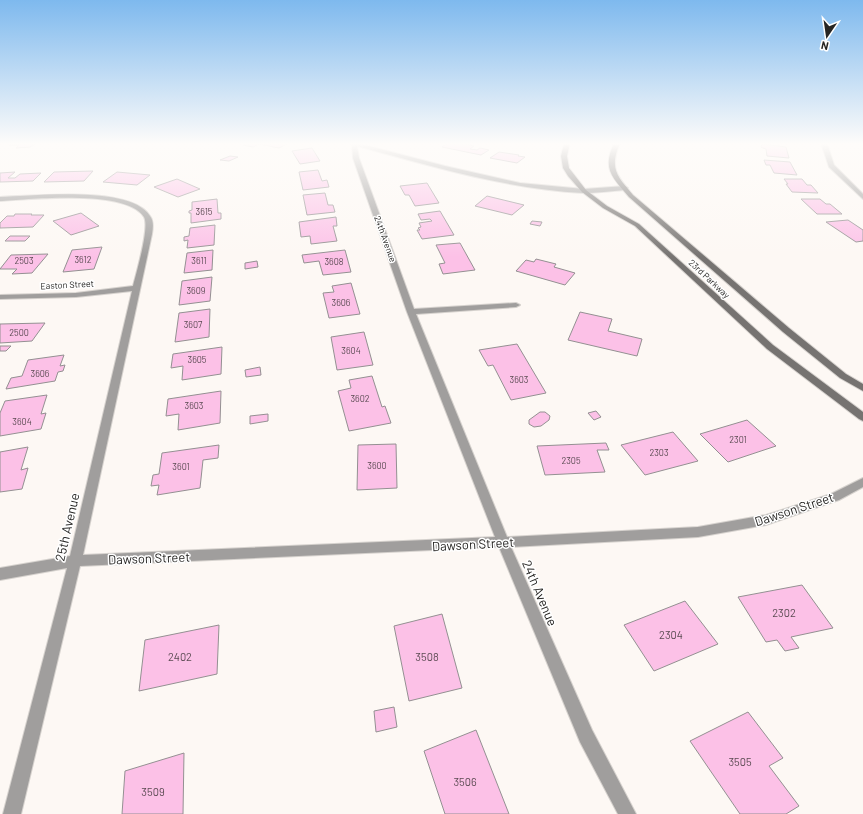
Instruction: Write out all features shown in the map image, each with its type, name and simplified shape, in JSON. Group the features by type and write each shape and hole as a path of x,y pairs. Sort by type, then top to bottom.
{"street":[{"name":"24th Avenue","path":"364,181 411,312 503,542 586,736 627,814"},
{"path":"498,181 551,189 584,191 625,188"},
{"name":"23rd Parkway","path":"575,181 584,191 605,207 637,225 770,347 863,417"},
{"name":"23rd Parkway","path":"619,181 641,204 786,330 844,376 863,388"},
{"path":"848,181 860,191 863,196"},
{"name":"25th Avenue","path":"0,199 82,197 107,198 126,202 139,208 148,218 149,234 75,561 12,814"},
{"name":"Easton Street","path":"0,298 76,295 136,288"},
{"path":"411,312 516,305"},
{"name":"Dawson Street","path":"0,574 75,561 698,532 766,520 835,497 863,482"}],"building":[{"path":"0,181 33,181 33,181"},
{"path":"45,181 84,181 84,181 44,182"},
{"path":"104,181 142,181 137,185 103,182"},
{"path":"171,181 182,181 200,189 178,197 154,187"},
{"path":"301,181 327,181 329,187 303,190"},
{"path":"786,181 804,181 807,185 811,185 818,193 792,192 786,184 788,184"},
{"path":"427,183 439,203 415,206 409,195 405,195 400,186"},
{"path":"325,193 328,205 333,205 335,212 307,215 303,195"},
{"path":"487,196 524,205 512,215 475,206"},
{"path":"217,199 218,213 221,213 221,219 191,223 191,213 189,213 189,211 192,210 192,202"},
{"path":"801,199 820,199 826,204 830,204 842,214 817,214"},
{"path":"440,211 454,235 422,239 417,230 420,230 418,228 421,227 419,223 432,221 430,219 421,220 418,214"},
{"path":"81,213 99,226 71,235 53,221"},
{"path":"15,214 44,215 33,227 0,228 0,223 7,216 14,216"},
{"path":"336,217 337,226 333,226 337,241 311,244 310,236 301,237 299,222"},
{"path":"848,220 863,230 863,241 856,242 826,222"},
{"path":"532,221 542,222 540,226 530,224"},
{"path":"215,225 214,245 187,248 188,240 184,241 184,237 189,236 190,228"},
{"path":"10,236 30,236 25,241 5,241"},
{"path":"460,243 475,270 443,274 439,264 445,263 436,245"},
{"path":"102,247 94,269 63,272 72,250"},
{"path":"213,250 212,270 184,273 187,253"},
{"path":"345,250 351,272 323,275 319,261 304,263 302,255"},
{"path":"48,254 32,273 12,274 17,269 0,269 11,255"},
{"path":"536,259 556,264 554,267 575,273 565,285 516,271 526,260 534,262"},
{"path":"257,261 258,267 245,269 245,263"},
{"path":"212,277 210,301 179,305 182,281"},
{"path":"351,283 360,314 329,318 323,293 334,292 332,286"},
{"path":"210,309 209,337 175,342 179,313"},
{"path":"580,312 612,319 608,331 642,339 637,356 568,340"},
{"path":"45,323 32,341 0,343 0,324"},
{"path":"364,332 373,365 337,370 331,337"},
{"path":"517,344 546,393 511,400 493,365 488,366 479,350"},
{"path":"0,346 11,346 6,351 0,351"},
{"path":"222,347 221,374 182,380 183,366 171,368 173,354"},
{"path":"64,355 60,366 65,365 63,371 58,372 55,381 6,389 11,378 22,376 28,360"},
{"path":"260,367 261,375 246,377 245,370"},
{"path":"372,376 382,407 385,406 391,423 349,431 338,391 351,388 349,380"},
{"path":"221,391 220,423 178,430 179,414 166,416 168,399"},
{"path":"47,395 41,414 46,413 41,429 0,436 0,413 5,401"},
{"path":"596,411 601,417 594,420 588,413"},
{"path":"540,412 545,412 550,416 549,420 541,426 534,427 529,424 529,420"},
{"path":"268,414 268,421 250,424 250,416"},
{"path":"747,420 776,446 728,462 700,434"},
{"path":"673,432 698,461 645,475 621,445"},
{"path":"606,443 609,450 597,450 605,472 545,475 537,446"},
{"path":"396,444 397,488 357,490 358,445"},
{"path":"219,445 218,458 203,460 200,488 157,495 159,485 151,486 153,475 159,474 162,453"},
{"path":"28,447 21,470 28,468 22,489 0,492 0,452"},
{"path":"802,585 833,628 791,637 799,648 785,651 777,640 766,642 738,597"},
{"path":"685,601 718,644 654,671 624,625"},
{"path":"442,614 462,688 409,701 394,626"},
{"path":"219,625 217,674 139,691 145,640"},
{"path":"394,707 397,727 376,732 374,711"},
{"path":"748,712 783,758 769,766 799,806 786,814 740,814 690,741"},
{"path":"476,730 509,814 445,814 424,751"},
{"path":"184,753 183,814 122,814 125,771"}]}
